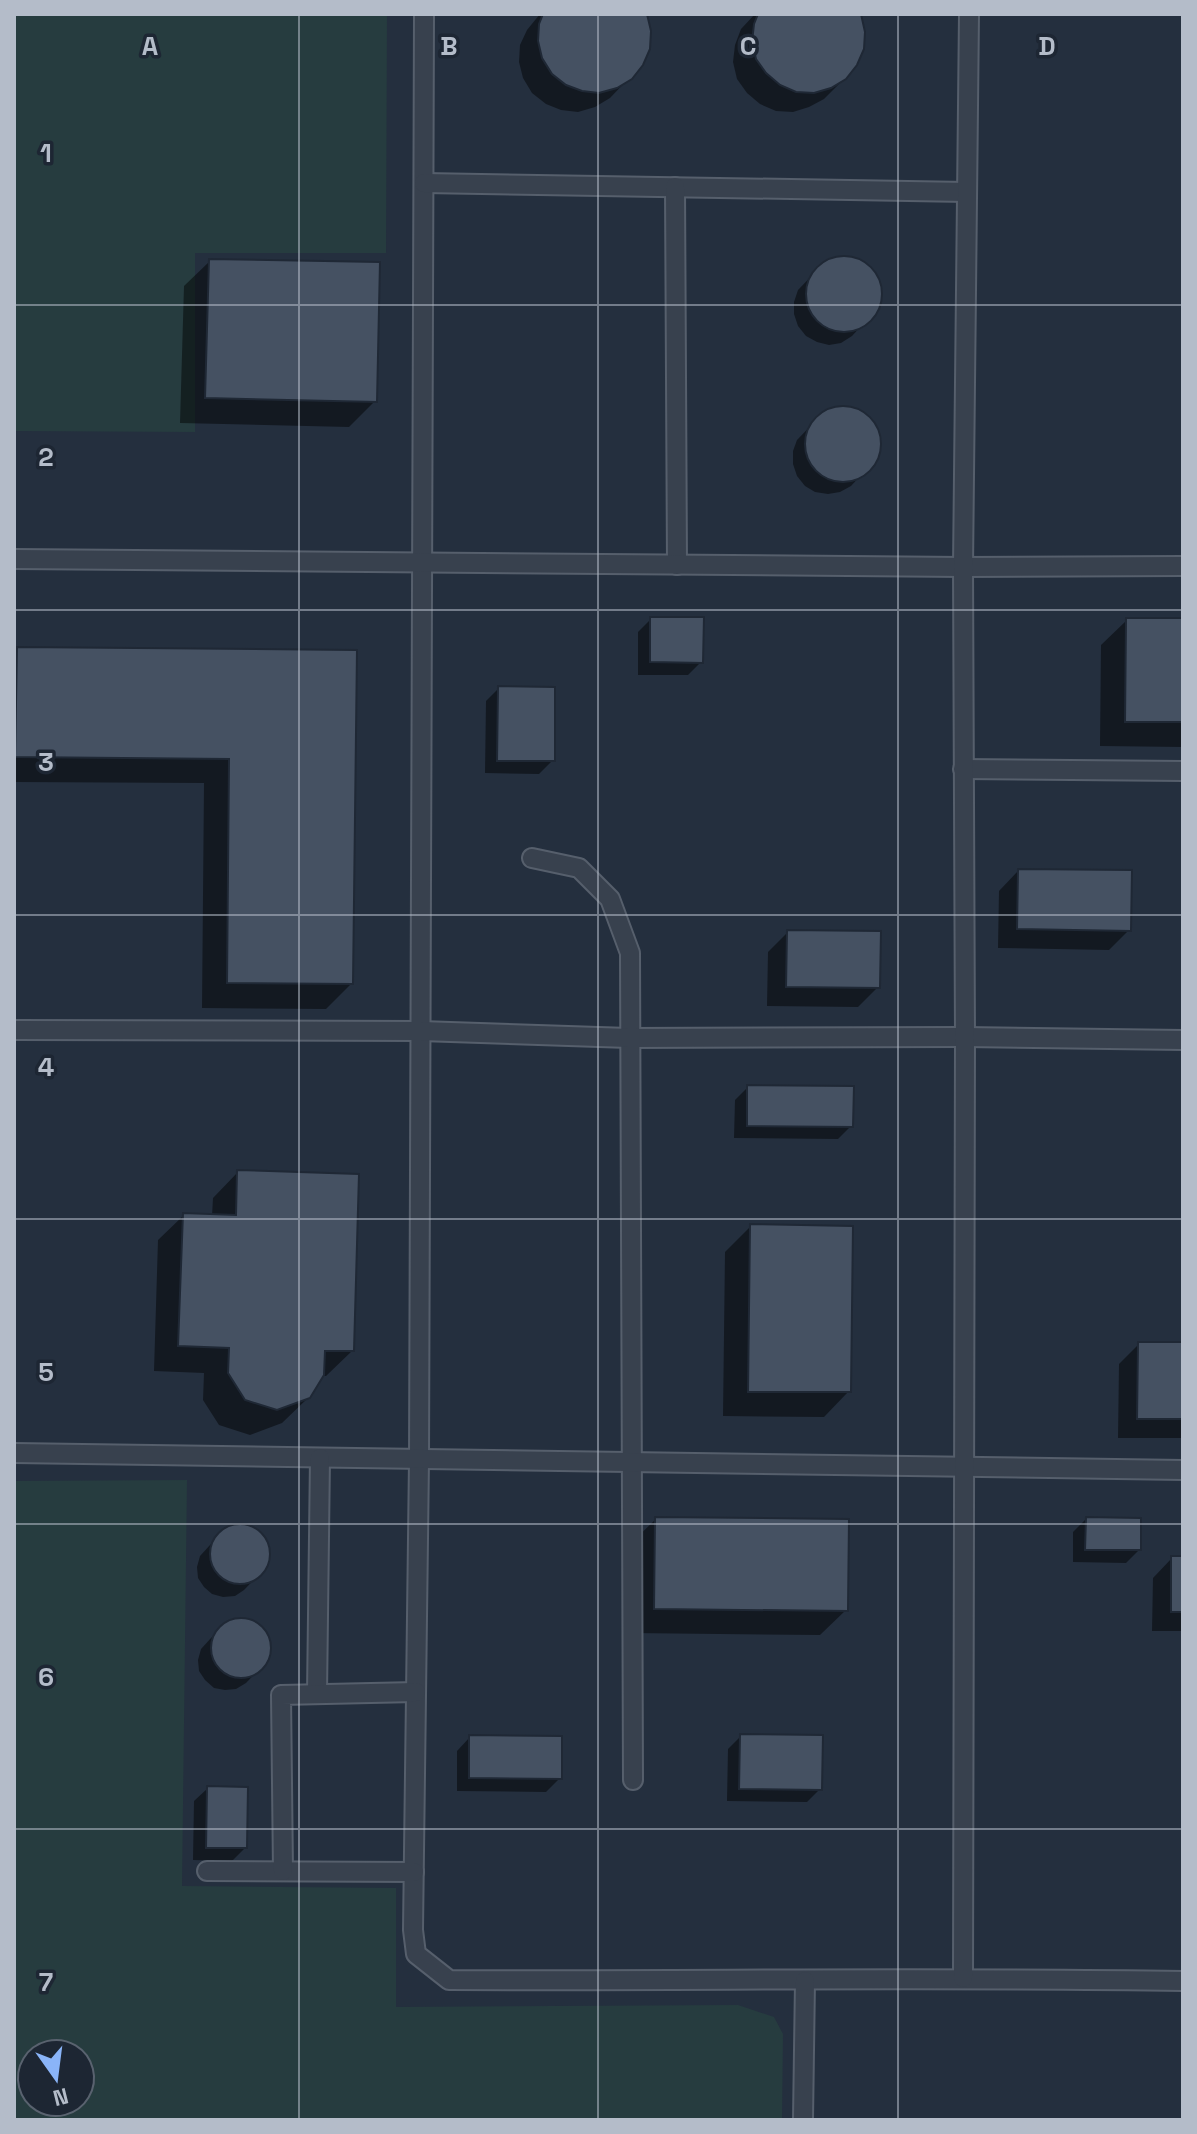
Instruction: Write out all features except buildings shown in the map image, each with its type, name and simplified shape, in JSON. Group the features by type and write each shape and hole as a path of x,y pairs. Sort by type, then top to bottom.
{"lane":[{"path":"424,14 419,1460 413,1930 416,1954 449,1980 963,1978 1183,1981"},
{"path":"963,1978 963,567 969,14"},
{"path":"424,183 967,192"},
{"path":"675,187 677,565"},
{"path":"14,559 1183,566"},
{"path":"963,769 1183,771"},
{"path":"532,858 579,868 610,899 630,953 633,1780"},
{"path":"14,1030 421,1031 629,1038 1183,1040"},
{"path":"14,1453 1183,1470"},
{"path":"317,1694 320,1458"},
{"path":"283,1871 281,1695 416,1692"},
{"path":"207,1871 414,1872"},
{"path":"803,2120 805,1981"}],"green space":[{"path":"14,14 387,14 386,253 195,253 195,432 14,431"},
{"path":"187,1480 182,1886 396,1888 396,2007 738,2005 774,2017 783,2034 782,2120 14,2120 14,1481"}]}
